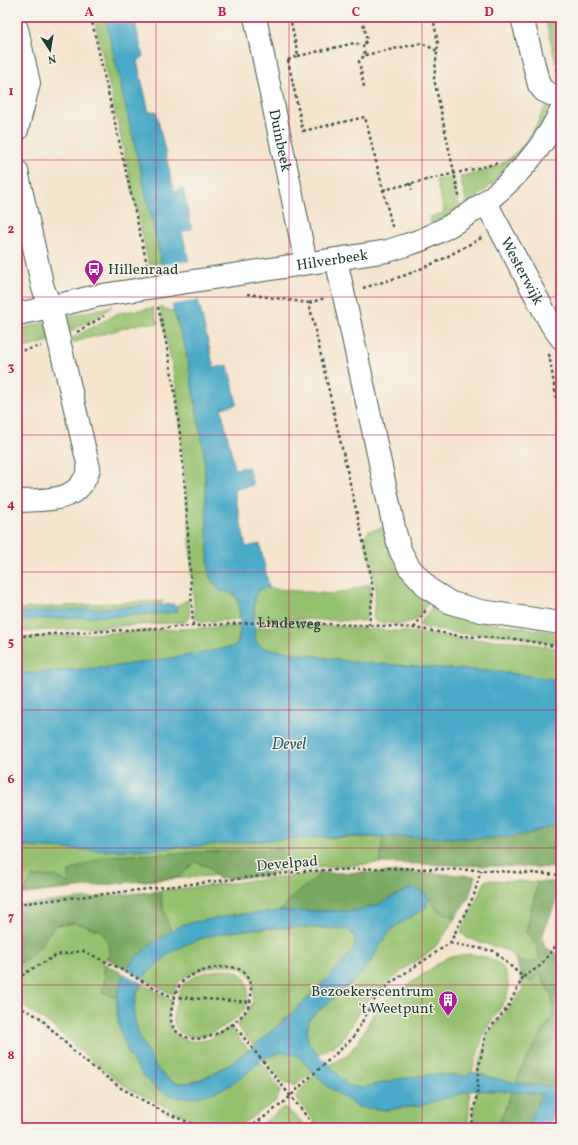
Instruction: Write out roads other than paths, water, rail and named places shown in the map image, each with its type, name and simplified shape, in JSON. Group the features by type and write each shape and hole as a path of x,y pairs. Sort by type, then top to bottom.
{"street":[{"name":"Duinbeek","path":"255,17 306,263"},
{"path":"522,17 539,85 544,91 555,96"},
{"path":"17,29 23,84 17,130"},
{"name":"Hilverbeek","path":"17,314 96,296 388,251 427,238 464,218 503,189 521,171 540,146 561,111"},
{"path":"17,171 43,288 51,307 89,468 86,478 80,488 60,498 17,501"},
{"name":"Westerwijk","path":"486,203 551,324 561,338"},
{"path":"336,259 353,290 395,532 400,550 409,567 429,590 451,603 481,611 561,623"}],"water":[{"name":"Devel","path":"105,17 134,17 143,57 137,61 149,112 156,111 174,191 183,189 192,229 182,232 214,368 228,365 237,404 221,408 235,469 248,467 253,485 234,490 246,547 260,544 269,588 258,591 255,598 254,625 256,641 263,648 352,662 500,672 561,680 561,822 545,829 529,833 496,838 319,837 123,850 83,850 17,846 17,674 111,667 198,654 234,646 238,642 239,638 240,615 237,598 232,593 220,591 209,576 204,452 186,351 174,312 161,260"},
{"path":"173,604 178,607 177,612 17,621 17,613"},
{"path":"411,888 420,890 429,898 426,908 391,930 370,963 357,978 310,1018 307,1030 308,1042 318,1055 347,1085 361,1088 398,1079 435,1074 467,1076 472,1072 496,1079 528,1085 557,1087 561,1092 561,1099 548,1128 527,1128 542,1094 479,1090 470,1091 422,1105 386,1110 358,1107 327,1086 297,1055 282,1052 264,1058 241,1078 226,1088 197,1097 182,1098 169,1095 156,1088 146,1079 130,1057 120,1030 117,1013 117,998 124,974 141,983 134,1003 134,1016 141,1041 153,1062 164,1076 174,1082 179,1083 196,1081 216,1072 238,1058 302,1004 348,957 354,948 355,937 348,929 283,928 236,931 193,941 175,950 143,978 126,969 154,942 184,924 233,915 280,911 353,911 375,906"}],"place":[{"name":"Hillenraad","path":"94,286"},
{"name":"Bezoekerscentrum 't Weetpunt","path":"448,1017"}]}
